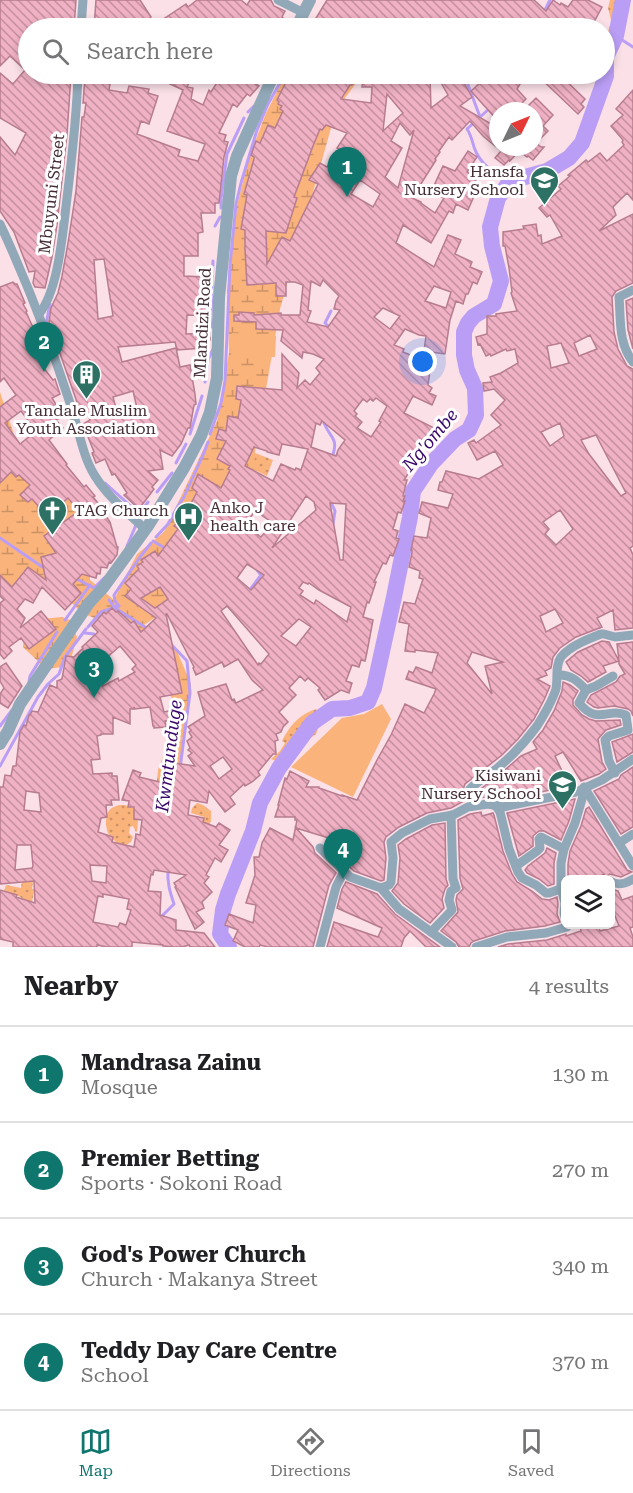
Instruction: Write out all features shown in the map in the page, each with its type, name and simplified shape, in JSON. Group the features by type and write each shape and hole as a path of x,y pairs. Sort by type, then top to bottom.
{"street":[{"path":"82,18 83,0"},
{"path":"278,0 304,13"},
{"path":"301,18 310,0"},
{"name":"Mbuyuni Street","path":"39,314 57,272 70,170 77,84"},
{"name":"Mlandizi Road","path":"0,744 25,697 89,603 103,588 145,529 184,468 201,436 210,412 217,378 219,298 231,176 241,146 269,84"},
{"path":"0,224 39,314 93,474 119,505 145,529"},
{"path":"633,290 619,297 623,345 633,362"},
{"path":"475,805 470,789 496,770 537,726 555,692 559,659 576,645 601,634 615,637 633,635"},
{"path":"558,675 570,676 586,690"},
{"path":"613,676 586,690 579,703 595,715 619,713 626,715 628,730 604,740 609,761 615,772"},
{"path":"381,888 389,885 392,878 391,842 402,833 434,818 451,815 475,805 496,806 525,803 569,794 603,780 633,759"},
{"path":"584,788 633,866"},
{"path":"562,875 561,863 564,849 575,824 584,788"},
{"path":"496,806 500,812 510,854 522,878 546,893 561,889"},
{"path":"431,932 452,910 449,900 451,891 456,888 453,879 451,815"},
{"path":"619,843 633,834"},
{"path":"516,866 540,848 539,839 541,837 564,849"},
{"path":"320,848 350,877 381,888 399,909 452,947"},
{"path":"320,947 336,887 344,871"},
{"path":"615,884 626,883 633,879"},
{"path":"476,947 507,937 546,933 561,929"}],"green space":[{"path":"610,0 625,0 620,25 622,28 615,34 615,18 610,18 608,8"},
{"path":"281,84 356,84 342,102 333,121 280,309 255,452 254,488 190,594 144,625 176,649 191,684 170,870 150,853 158,770 177,718 161,661 132,634 82,613 52,584 15,595 0,591 0,392 18,447 80,504 74,530 90,560 90,580 114,600 137,554 164,532 217,421 229,353 227,291 237,206 249,158 266,113"},
{"path":"232,333 276,336 275,357 231,355"},
{"path":"253,452 273,460 267,476 246,466"},
{"path":"62,617 70,620 77,637 71,659 62,667 46,669 23,647 25,633 41,619"},
{"path":"382,704 391,719 353,797 291,767 342,718 364,714"},
{"path":"316,709 323,716 316,734 305,742 302,739 285,765 271,759 285,743 282,741 288,730 300,717"},
{"path":"197,803 211,811 208,828 203,822 204,817 191,813"},
{"path":"119,805 138,810 137,831 133,826 130,827 129,833 133,837 131,842 121,848 109,834 106,823 109,811"},
{"path":"22,881 33,881 32,903 22,902 21,897 4,891 6,885 21,888"}],"building":[{"path":"0,0 76,0 75,18 18,18 18,63 10,56 0,66"},
{"path":"96,0 140,0 151,17 150,18 95,18"},
{"path":"197,0 241,0 247,5 250,0 271,0 274,6 285,11 283,18 165,18 186,4 188,7"},
{"path":"327,0 534,0 546,11 553,0 568,7 573,0 588,0 602,7 596,18 316,18"},
{"path":"0,73 13,84 18,78 18,84 70,84 57,225 45,288 35,287 33,283 35,271 29,272 14,232 0,211 0,137 15,155 26,133 0,118"},
{"path":"84,84 110,84 109,90 127,93 129,86 149,89 148,93 158,96 149,124 141,121 137,134 180,150 178,156 198,161 205,144 167,131 183,90 170,84 188,84 187,87 193,88 191,99 203,105 209,90 211,92 216,84 256,84 259,86 250,96 247,94 237,107 233,104 219,133 226,135 224,141 228,142 219,203 215,203 215,213 201,213 203,232 198,233 198,256 184,256 184,276 205,277 205,287 209,287 209,316 187,315 186,334 210,333 210,340 204,340 204,348 177,350 175,342 118,347 122,362 176,348 180,367 190,365 195,394 196,404 190,428 172,456 160,450 163,469 148,471 158,480 139,509 124,495 127,493 115,474 112,475 105,459 96,463 83,424 90,420 84,406 79,408 49,322 51,308 62,276 76,191 82,117 84,117 86,103 83,103","holes":["104,259 113,316 98,319 94,260","133,391 137,408 117,412 113,397"]},
{"path":"285,84 353,84 341,99 371,103 372,87 362,87 362,84 430,84 431,108 448,95 442,84 465,84 472,97 460,106 489,123 489,141 470,121 452,140 449,137 412,198 435,213 444,198 431,192 443,166 455,171 468,151 477,157 467,172 477,178 468,193 474,196 468,210 456,204 453,213 449,211 431,243 403,225 396,243 434,267 448,235 461,240 455,254 472,262 470,267 482,272 477,284 473,282 463,304 456,301 450,320 445,354 424,351 426,336 405,329 394,345 404,349 403,352 418,358 419,356 426,358 423,368 430,371 428,385 432,388 429,393 436,396 432,405 413,396 404,413 438,430 431,444 428,442 427,445 424,444 417,455 419,457 404,480 407,480 403,496 405,496 403,501 405,501 401,513 398,512 393,529 398,531 396,538 399,539 393,556 390,555 386,564 383,563 374,582 376,582 369,603 367,602 363,617 373,620 367,652 365,661 361,660 359,667 352,665 346,681 352,683 349,693 341,690 325,700 318,690 320,688 308,678 305,681 300,676 289,688 296,695 279,712 288,722 281,732 276,734 278,740 275,741 276,754 273,754 258,772 260,775 245,786 244,784 230,797 235,804 225,812 209,791 207,803 190,800 188,815 204,818 203,822 216,827 219,823 230,830 219,845 228,850 221,862 215,858 206,875 209,877 204,883 212,892 202,902 204,908 196,912 204,922 195,929 175,887 174,883 186,875 154,870 153,875 151,874 148,891 161,892 160,915 176,920 176,930 204,933 215,947 190,947 189,945 173,947 132,942 132,947 97,945 97,947 13,947 13,942 0,939 0,890 35,903 34,881 0,884 0,787 3,787 5,775 11,776 13,766 16,766 20,732 24,725 26,726 29,715 32,711 38,712 50,685 57,688 57,681 62,679 66,656 74,657 98,632 92,626 104,612 106,614 112,608 118,611 131,623 134,621 141,632 156,618 125,596 131,589 125,583 139,569 137,566 143,562 141,560 155,551 158,556 178,529 174,526 187,511 197,492 192,488 198,474 221,488 230,466 217,459 226,441 216,439 219,429 226,431 228,416 238,418 241,400 236,399 237,386 282,390 282,354 299,373 297,388 305,380 310,385 320,373 316,368 324,359 303,352 302,358 281,341 283,330 256,329 256,322 234,321 234,315 239,315 239,312 254,313 254,315 281,313 281,315 300,315 303,285 286,282 286,296 276,296 276,283 247,285 245,230 241,229 247,195 244,194 254,159 251,155 256,141 260,143 268,125 275,128 283,111 280,109 282,106 277,100","holes":["387,94 403,113 383,131","400,123 410,135 414,130 398,188 385,177 402,148 391,141","326,125 347,133 337,148 340,150 327,167 320,163 309,180 318,184 290,241 282,237 267,264 266,231 286,233 297,198 294,197 320,129 322,130","360,180 380,194 373,207 351,194","323,280 339,296 334,309 340,310 328,327 307,322 311,311 308,310 311,281 320,286","434,286 451,292 446,308 425,301","383,308 400,316 390,329 374,317","376,398 387,406 379,421 381,422 371,437 357,428 362,422 355,416 357,414 354,411 363,399 367,402 370,399 373,401","322,421 345,440 336,456 311,447 316,423 320,425","282,444 308,449 301,470 281,464 273,481 245,466 254,447 279,455","306,496 314,502 316,510 272,548","330,503 346,504 343,560 340,560","255,511 273,523 261,537 245,525","247,564 264,575 251,590 237,578","303,582 309,583 351,607 347,622 316,600 314,604 300,595 303,591 299,588","160,587 168,599 155,608 141,598","227,606 269,654 258,665 221,611","166,614 196,675 222,662 224,667 238,659 252,680 263,690 236,703 234,699 232,700 226,684 198,692 205,716 188,727 192,737 187,741 190,748 188,750 192,753 188,756 195,766 168,762 164,783 139,777 141,773 133,770 122,800 129,801 128,807 134,807 134,819 142,820 140,835 136,834 134,847 112,842 113,837 98,832 101,818 107,817 106,805 112,805 111,800 119,800 117,776 112,776 112,773 93,774 91,760 100,759 97,736 113,734 113,717 130,724 130,709 134,707 135,709 150,707 154,728 166,727 165,721 170,721 169,711 164,712 160,697 182,693","299,619 311,627 296,646 281,636","120,646 136,665 132,669 135,672 119,681 118,678 103,686 101,668 106,667 104,660","223,757 232,769 219,779 210,766","26,791 39,793 41,812 24,810","17,845 31,845 32,868 15,870","90,865 107,866 106,883 92,881","103,894 129,899 127,909 131,910 126,925 120,923 118,927 93,922 98,896 103,897"]},
{"path":"479,84 520,84 517,89 526,99 523,102 489,102 489,111 471,91"},
{"path":"546,84 569,84 585,99 581,104 584,107 578,114"},
{"path":"633,90 633,200 627,193 613,207 616,215 599,231 633,214 633,283 616,291 612,297 614,332 618,349 627,366 633,369 633,546 630,548 633,555 633,628 615,630 613,610 597,618 602,627 576,637 560,648 553,657 551,668 545,671 547,675 537,679 550,686 534,719 502,755 465,784 463,790 466,800 451,808 427,813 399,827 386,837 384,880 381,881 354,871 328,846 332,839 296,828 313,847 315,853 336,873 329,885 313,947 260,945 259,947 245,947 233,941 238,930 225,925 229,914 253,923 256,905 246,903 255,875 254,857 259,857 262,843 270,828 293,840 297,820 295,817 275,817 285,778 287,779 290,771 309,781 306,787 319,787 357,800 405,704 424,713 434,694 436,689 406,679 409,671 413,673 416,667 432,673 438,653 405,651 409,624 399,622 404,602 415,604 423,579 419,578 420,571 409,567 414,536 427,538 431,518 419,513 422,502 448,508 453,494 438,490 446,471 479,479 503,465 495,451 477,460 468,443 474,440 476,443 501,425 491,415 505,400 494,389 484,391 483,383 492,382 490,377 518,363 515,349 507,351 506,349 486,356 480,344 478,345 476,337 487,334 487,316 517,311 511,293 509,268 505,246 503,246 503,232 524,229 523,226 536,224 542,244 562,236 550,215 547,217 539,208 561,189 558,186 586,160 588,162 600,153 607,161 624,145 623,140 611,126 623,115 616,109","holes":["590,335 597,349 579,356 574,343","561,343 569,363 551,368 547,346","560,423 564,436 550,446 541,432","596,435 626,493 621,496 581,440","560,510 573,529 556,545 545,534 549,529 543,522","555,609 563,623 546,632 540,616","472,652 503,662 485,666 492,694 467,663"]},
{"path":"543,105 553,115 543,126"},
{"path":"543,126 548,131 543,136"},
{"path":"497,156 514,156 504,165 495,158"},
{"path":"13,282 17,284 25,303 23,304 26,312 44,352 38,356 43,367 53,380 55,379 60,394 52,398 63,416 56,420 63,428 49,440 84,487 86,485 95,496 93,497 110,522 118,547 117,555 111,563 109,562 107,568 101,567 100,574 97,573 96,578 82,574 73,584 81,593 65,610 42,587 33,603 25,599 17,609 25,618 20,628 41,611 56,629 29,649 21,638 9,647 12,651 4,659 0,654 0,603 4,600 0,596 0,575 12,587 28,567 46,580 41,557 56,553 44,536 79,511 68,498 44,519 40,514 43,511 32,499 28,502 20,495 30,485 19,475 16,477 11,472 0,483 0,407 16,395 4,378 0,382 0,287","holes":["21,411 36,431 20,444 5,423"]},
{"path":"633,298 633,349 628,330 626,301"},
{"path":"602,641 609,642 619,661 603,666 606,672 588,682 571,670 566,662 578,652"},
{"path":"633,642 633,716 628,709 614,706 598,708 587,702 591,695 616,682 620,676 625,674 619,664 617,644"},
{"path":"6,663 22,686 8,708 0,703 0,694 4,688 0,681 0,667"},
{"path":"563,682 578,691 573,705 582,715 596,721 620,720 621,725 606,730 598,739 602,762 606,769 581,781 563,752 555,756 569,786 503,800 501,789 480,798 478,791 521,756 537,749 533,742 554,711"},
{"path":"633,734 633,752 617,762 612,742"},
{"path":"633,767 633,827 621,834 594,791 619,779"},
{"path":"575,799 561,840 544,831 539,831 533,836 533,846 519,856 507,813"},
{"path":"589,807 627,870 632,872 621,877 610,874 568,875 570,851 586,809"},
{"path":"481,812 482,816 493,813 503,851 517,882 542,899 549,900 557,897 557,914 560,922 505,931 474,941 469,947 459,947 441,931 458,912 457,895 463,889 460,878 458,820"},
{"path":"445,823 448,885 442,899 444,908 430,923 404,904 392,891 398,883 400,858 398,845 432,825"},
{"path":"547,848 556,853 554,884 548,886 525,870 545,853"},
{"path":"346,882 377,894 395,914 440,947 426,947 410,931 401,947 327,947 334,922 378,937 382,928 337,908"},
{"path":"615,890 618,891 622,900 633,896 633,927 630,928 633,947 498,947 547,940 566,934 566,936 581,931 581,929 599,929 600,931 615,929 619,926 615,916"}],"waterway":[{"path":"544,12 550,0"},
{"name":"Ng'ombe","path":"615,38 623,0"},
{"path":"616,36 633,47"},
{"path":"210,434 221,403 225,381 230,265 236,204 257,130 279,84"},
{"path":"468,84 480,117 467,129 476,153 488,168 510,181"},
{"name":"Ng'ombe","path":"229,947 220,934 223,910 253,831 260,803 279,768 312,723 332,709 350,708 368,702 374,688 394,597 413,491 431,464 455,439 469,430 476,415 475,388 467,370 464,355 464,332 474,316 494,304 501,281 492,246 490,227 498,198 510,181 547,171 569,158 582,143 603,84"},
{"path":"248,112 254,106"},
{"path":"480,117 489,109"},
{"path":"221,208 227,154 244,118"},
{"path":"215,226 220,217"},
{"path":"212,327 213,261"},
{"path":"46,324 50,304"},
{"path":"331,311 325,323 331,329"},
{"path":"205,382 208,360 213,349"},
{"path":"190,434 202,396"},
{"path":"326,421 324,423 335,446 332,458"},
{"path":"203,455 208,442"},
{"path":"176,463 186,444"},
{"path":"156,537 168,524 184,497 202,457"},
{"path":"157,492 172,473"},
{"path":"105,483 140,513"},
{"path":"138,518 148,502"},
{"path":"331,502 335,511 333,524"},
{"path":"127,546 136,525"},
{"path":"0,538 46,568"},
{"path":"153,541 166,550"},
{"path":"88,627 101,612 119,606 114,595 151,543"},
{"path":"249,591 261,575 258,568"},
{"name":"Kwmtunduge","path":"75,578 94,588 104,578"},
{"path":"65,620 90,585"},
{"name":"Kwmtunduge","path":"109,600 115,608 148,629"},
{"path":"0,766 38,697 59,674 65,657 86,629"},
{"path":"29,682 30,676 57,632"},
{"path":"85,633 94,634 98,638"},
{"name":"Kwmtunduge","path":"169,642 187,661 190,693 180,768"},
{"path":"0,726 12,710"},
{"name":"Kwmtunduge","path":"162,919 174,904 168,883 168,869"}],"place":[{"name":"Mandrasa Zainu","path":"347,197"},
{"name":"Hansfa Nursery School","path":"545,206"},
{"name":"Premier Betting","path":"44,372"},
{"name":"Tandale Muslim Youth Association","path":"86,400"},
{"name":"TAG Church","path":"53,536"},
{"name":"Anko J health care","path":"189,542"},
{"name":"God's Power Church","path":"94,698"},
{"name":"Kisiwani Nursery School","path":"562,810"},
{"name":"Teddy Day Care Centre","path":"343,879"}]}
